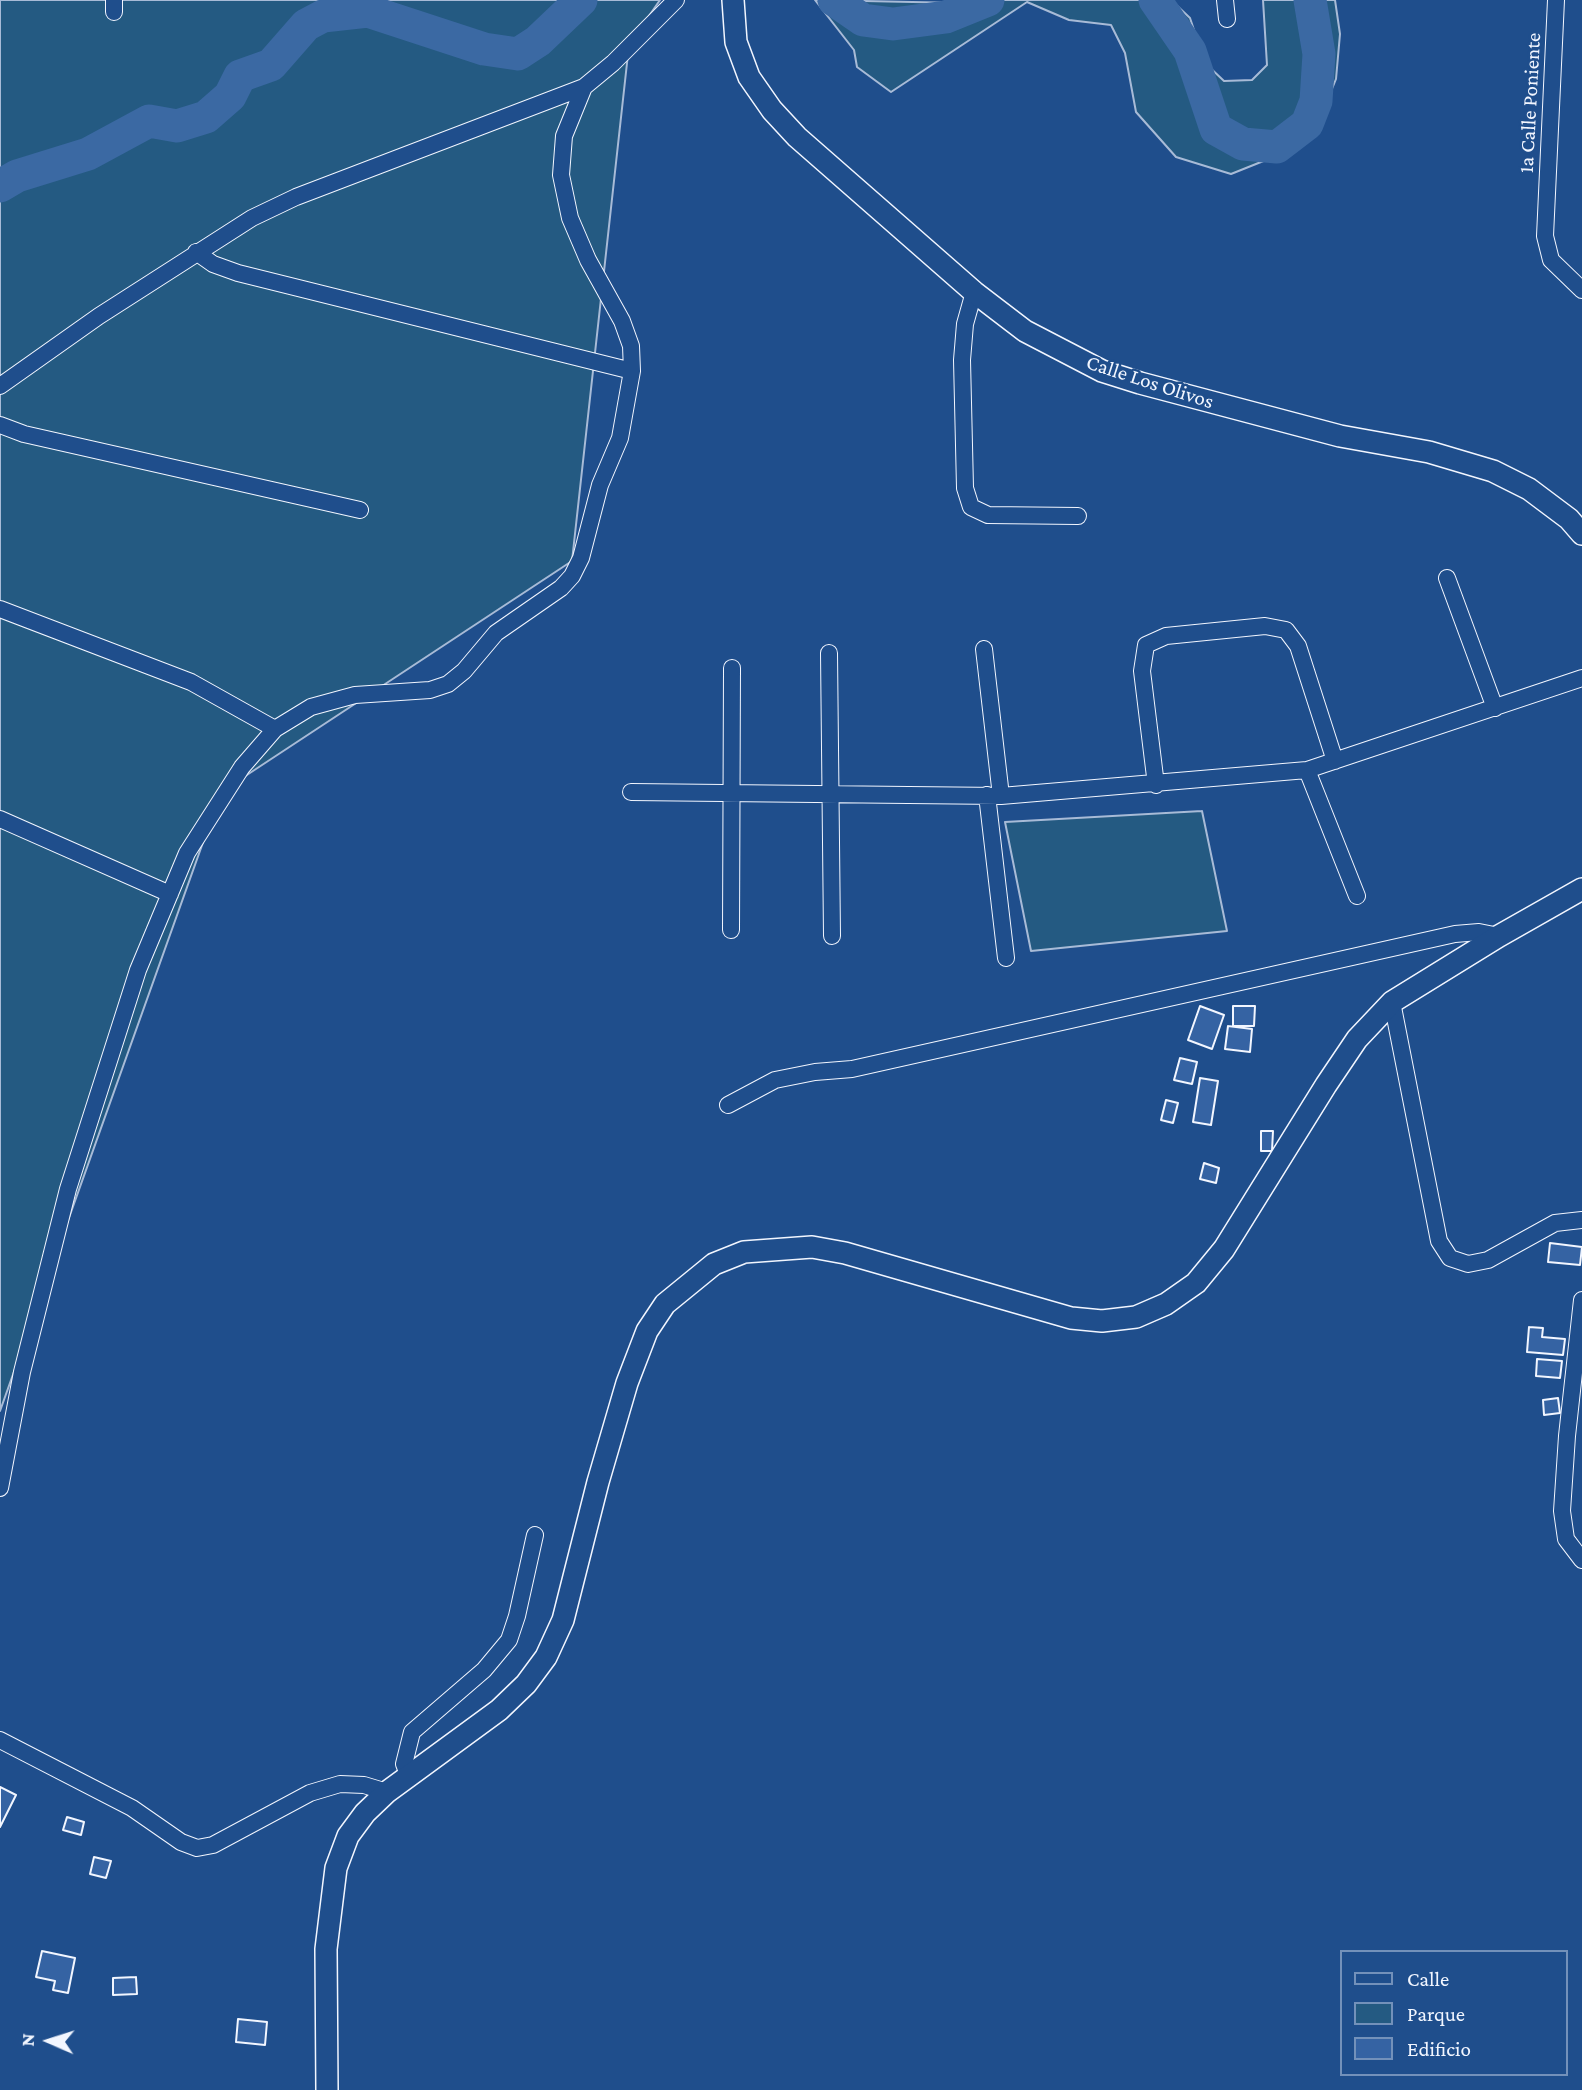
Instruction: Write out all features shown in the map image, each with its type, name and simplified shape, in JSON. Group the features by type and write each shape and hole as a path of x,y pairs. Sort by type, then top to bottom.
{"street":[{"path":"0,386 196,252 252,218 296,197 584,87 613,63 658,15 676,0"},
{"name":"Calle Los Olivos","path":"733,0 736,42 749,77 772,110 797,137 974,292 1043,341 1102,371 1340,436 1429,452 1493,471 1530,489 1569,519 1582,534"},
{"path":"1226,0 1227,19"},
{"name":"1a Calle Poniente","path":"1556,0 1545,236 1551,260 1582,290"},
{"path":"0,1488 22,1372 68,1189 138,970 187,853 242,767 275,729 311,707 355,695 430,690 448,684 464,671 496,634 572,576 581,558 600,485 620,439 632,372 631,346 622,321 588,260 574,228 561,175 564,136 584,87"},
{"path":"196,252 213,264 238,273 632,372"},
{"path":"974,292 965,324 962,360 965,488 971,507 988,515 1078,516"},
{"path":"0,425 24,434 360,510"},
{"path":"1447,578 1496,708"},
{"path":"0,609 191,682 275,729"},
{"path":"1156,785 1142,671 1146,645 1166,636 1265,626 1286,630 1298,646 1335,761"},
{"path":"984,649 1006,958"},
{"path":"829,653 832,936"},
{"path":"731,930 732,668"},
{"path":"631,792 994,795 1156,785 1307,770 1582,678"},
{"path":"1307,770 1357,896"},
{"path":"0,820 170,894"},
{"path":"327,2090 326,1949 336,1868 348,1836 387,1792 499,1710 526,1684 546,1657 563,1620 627,1383 648,1331 665,1304 713,1264 744,1252 775,1247 812,1247 845,1253 1071,1318 1102,1321 1136,1317 1167,1304 1196,1283 1224,1249 1357,1039 1392,1002 1582,889"},
{"path":"728,1105 775,1080 815,1072 852,1069 1455,934 1479,932 1499,936"},
{"path":"1392,1002 1439,1241 1450,1258 1468,1264 1488,1260 1555,1223 1582,1220"},
{"path":"1582,1302 1574,1437 1562,1511 1566,1539 1582,1560"},
{"path":"409,1777 404,1764 412,1732 484,1670 509,1640 536,1535"},
{"path":"0,1740 132,1808 181,1842 197,1848 213,1845 310,1793 340,1784 365,1785 387,1792"}],"green space":[{"path":"0,0 660,0 629,45 572,561 221,792 0,1411"},
{"path":"815,0 961,3 965,0 1171,0 1190,18 1205,63 1224,81 1252,80 1267,65 1263,0 1335,0 1340,34 1336,79 1317,126 1271,158 1231,174 1176,157 1136,112 1125,53 1111,25 1069,20 1027,2 891,92 857,67 854,50"},
{"path":"1202,811 1227,931 1031,951 1005,822"}],"building":[{"path":"1200,1006 1224,1015 1212,1049 1188,1040"},
{"path":"1233,1006 1255,1006 1254,1026 1233,1026"},
{"path":"1228,1026 1252,1029 1250,1052 1225,1049"},
{"path":"1180,1058 1197,1062 1192,1084 1174,1080"},
{"path":"1200,1078 1218,1081 1211,1125 1193,1122"},
{"path":"1166,1100 1178,1103 1173,1123 1161,1120"},
{"path":"1261,1131 1273,1131 1272,1151 1261,1151"},
{"path":"1204,1163 1219,1168 1216,1183 1200,1179"},
{"path":"1550,1243 1582,1247 1580,1265 1548,1262"},
{"path":"1529,1327 1543,1328 1542,1337 1565,1339 1563,1355 1527,1352"},
{"path":"1537,1359 1562,1361 1560,1378 1536,1376"},
{"path":"1558,1398 1560,1413 1544,1415 1543,1400"},
{"path":"0,1787 16,1795 0,1827"},
{"path":"67,1817 84,1822 81,1835 63,1830"},
{"path":"94,1857 111,1861 106,1878 90,1874"},
{"path":"42,1951 75,1958 68,1993 53,1990 55,1981 36,1977"},
{"path":"136,1977 137,1994 113,1995 113,1978"},
{"path":"238,2019 267,2022 265,2045 236,2042"}],"waterway":[{"path":"0,186 17,176 88,154 149,121 177,126 206,117 230,96 240,76 271,65 306,25 323,16 368,11 484,49 518,54 538,41 581,0"},
{"path":"834,0 863,20 893,24 946,17 988,0"},
{"path":"1155,0 1190,51 1216,129 1243,144 1277,147 1307,124 1316,101 1319,54 1310,0"}]}
